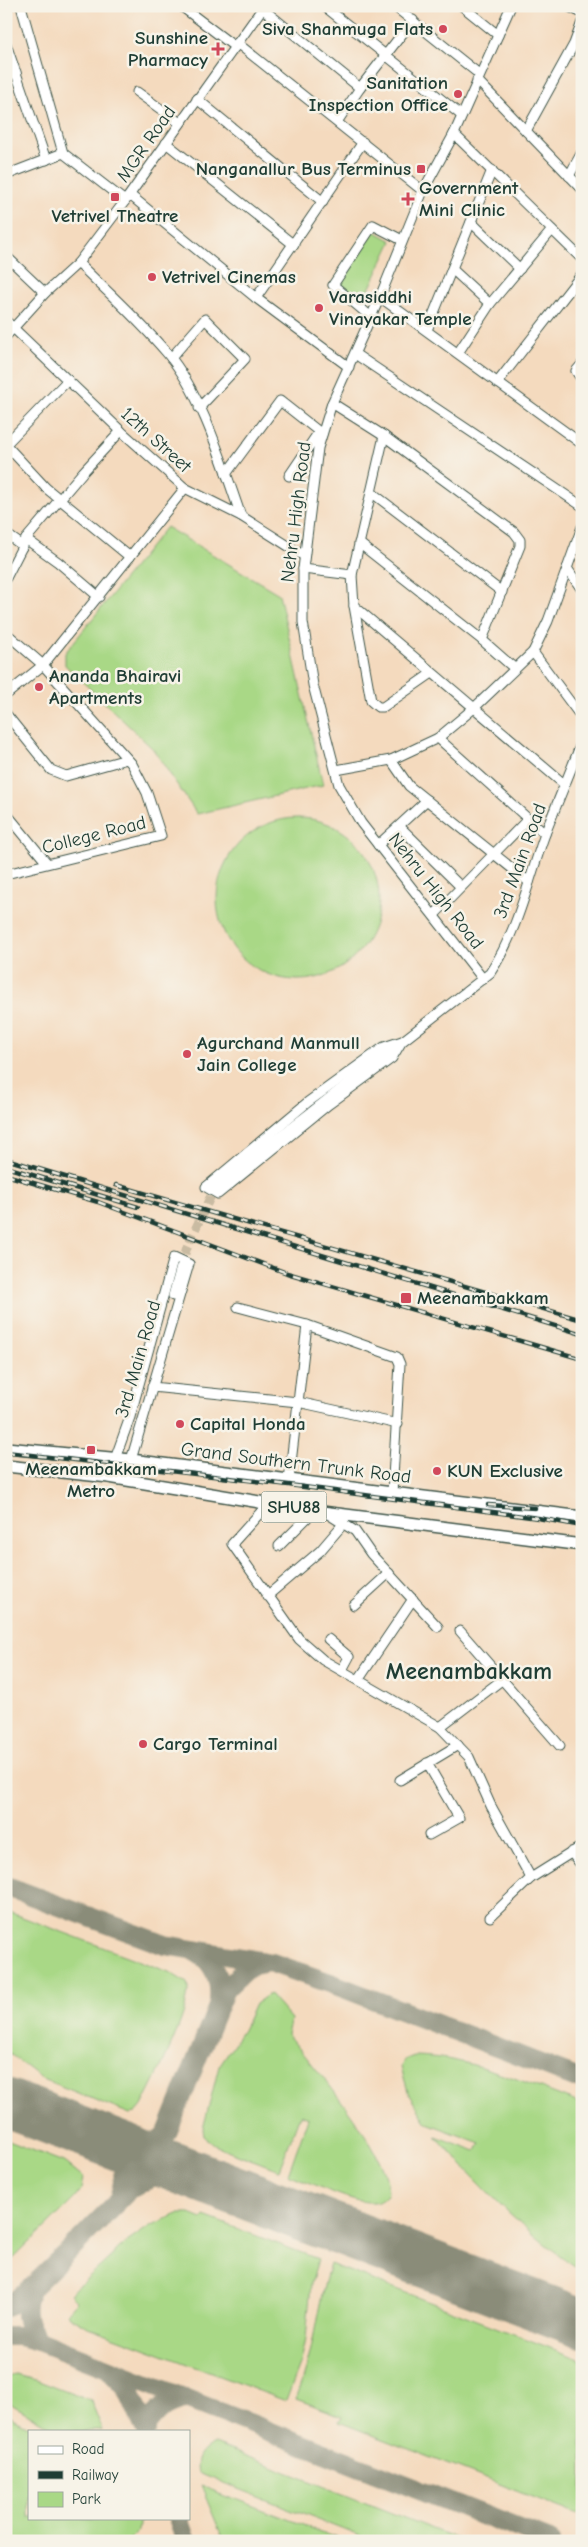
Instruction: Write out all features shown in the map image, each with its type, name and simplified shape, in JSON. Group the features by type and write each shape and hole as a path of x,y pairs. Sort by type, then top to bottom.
{"main road":[{"name":"Grand Southern Trunk Road","path":"6,1448 124,1460 582,1517"},
{"name":"Grand Southern Trunk Road","path":"6,1466 119,1478 314,1511 582,1545"}],"street":[{"path":"21,6 63,153 127,198 349,367"},
{"path":"181,6 236,45 337,122 423,191"},
{"path":"324,6 461,115"},
{"path":"394,6 413,20 478,77 526,131 582,189"},
{"path":"462,6 498,35"},
{"name":"Nehru High Road","path":"483,979 435,914 378,845 349,804 339,785 313,685 303,622 303,569 313,476 321,435 332,404 380,298 423,191 454,134 511,6"},
{"path":"567,6 582,13"},
{"path":"264,8 360,88"},
{"name":"MGR Road","path":"6,336 10,325 78,263 264,8"},
{"path":"337,122 360,88 413,20"},
{"path":"526,131 574,44 582,22"},
{"path":"6,44 46,160"},
{"path":"6,76 16,72"},
{"path":"137,92 180,123"},
{"path":"197,99 323,202"},
{"path":"454,134 582,260"},
{"path":"256,298 363,142"},
{"path":"166,143 294,245"},
{"path":"569,176 582,152"},
{"path":"6,175 63,153"},
{"path":"427,330 492,170"},
{"path":"471,222 520,269"},
{"path":"371,317 333,285 373,226 402,240"},
{"path":"458,353 490,304 552,230"},
{"path":"6,256 45,293"},
{"path":"78,263 171,358 185,379 199,408 242,516"},
{"path":"452,269 490,304"},
{"path":"497,383 582,274"},
{"path":"380,298 427,330 582,444"},
{"path":"171,358 205,319 245,359 199,408"},
{"name":"12th Street","path":"10,325 121,431 185,488 242,516 304,556"},
{"path":"355,354 582,506"},
{"path":"582,364 576,371 582,380"},
{"path":"68,380 6,444 60,500 130,557"},
{"path":"226,474 280,401 321,435"},
{"path":"332,404 384,436 518,536 520,546 482,640"},
{"path":"6,578 25,542 121,431"},
{"path":"289,476 316,436 321,435"},
{"path":"384,436 352,574 354,606 370,694 374,704 383,707 432,672"},
{"path":"6,695 43,665 185,488"},
{"path":"370,492 502,592"},
{"path":"336,770 391,760 438,738 474,708 533,652 548,621 582,527"},
{"path":"6,534 25,542 99,597"},
{"path":"359,543 482,640 514,668"},
{"path":"567,568 582,590"},
{"path":"303,569 352,574"},
{"path":"354,606 565,785"},
{"path":"6,633 43,665 127,759 66,776 60,775 51,770 6,714"},
{"path":"533,652 582,718"},
{"path":"438,738 545,834"},
{"name":"3rd Main Road","path":"216,1187 483,979 499,959 509,939 545,834 582,741"},
{"name":"College Road","path":"6,874 161,836 148,793 127,759"},
{"path":"391,760 402,779 496,853 529,882"},
{"path":"378,845 400,828 427,800"},
{"path":"6,813 47,863"},
{"path":"435,914 460,886 496,853 528,819"},
{"path":"400,828 460,886"},
{"path":"402,1041 392,1058 329,1104 218,1194 206,1187 308,1102 384,1047 402,1041"},
{"path":"174,1257 189,1264 152,1387 124,1460 130,1417 174,1257"},
{"name":"3rd Main Road","path":"124,1460 181,1267"},
{"path":"238,1307 307,1325 397,1357 400,1364 398,1424 392,1493"},
{"path":"289,1480 307,1325"},
{"path":"152,1387 298,1402 398,1424"},
{"path":"268,1503 232,1544 267,1596 299,1639 323,1660 440,1727 458,1745 469,1757 491,1806 531,1878"},
{"path":"279,1546 314,1511"},
{"path":"326,1512 355,1531 371,1554 438,1627"},
{"path":"267,1596 320,1551 344,1523"},
{"path":"354,1605 389,1573"},
{"path":"359,1679 413,1599"},
{"path":"460,1631 560,1746"},
{"path":"328,1639 349,1657 342,1670"},
{"path":"440,1727 503,1679"},
{"path":"400,1780 458,1745"},
{"path":"427,1763 459,1818 429,1834"},
{"path":"490,1917 531,1878 582,1846"},
{"path":"571,1852 582,1866"}],"green space":[{"path":"374,231 392,241 362,304 340,285"},
{"path":"166,527 279,594 323,785 197,814 153,749 65,665 65,653"},
{"path":"306,818 322,821 336,827 356,841 366,854 376,875 379,899 376,923 366,944 356,957 343,967 322,977 290,980 274,977 260,971 246,962 235,951 220,923 217,891 220,875 226,861 235,847 246,836 274,821"},
{"path":"6,1911 169,1972 187,1983 188,1993 185,2008 172,2044 142,2106 136,2113 130,2114 43,2079 6,2051"},
{"path":"269,1994 291,2019 287,2034 332,2088 366,2136 379,2159 386,2179 387,2195 381,2200 365,2202 355,2200 288,2174 308,2118 300,2115 279,2170 214,2145 204,2136 203,2129 219,2066 243,2030 255,2004"},
{"path":"414,2056 457,2061 479,2066 582,2104 582,2271 561,2257 504,2208 436,2136 476,2151 480,2143 427,2123 409,2095 401,2067 404,2060"},
{"path":"6,2140 66,2163 83,2177 81,2190 74,2199 6,2266"},
{"path":"178,2214 190,2214 202,2219 204,2216 318,2259 311,2284 306,2338 301,2362 286,2401 88,2327 68,2315 67,2312 77,2301 70,2294 127,2242 150,2226"},
{"path":"330,2264 582,2360 582,2516 339,2422 342,2416 296,2399 307,2366"},
{"path":"15,2375 36,2380 91,2401 103,2430 55,2430 6,2401 6,2377"},
{"path":"11,2417 37,2430 28,2430 28,2520 138,2520 139,2529 134,2536 128,2541 6,2541 6,2420"},
{"path":"215,2444 463,2541 372,2541 198,2473 198,2459 206,2449"},
{"path":"201,2486 345,2541 224,2541"}],"taxiway":[{"path":"6,1886 165,1945 272,1963 333,1984 582,2080"},
{"path":"194,1951 207,1960 215,1971 219,1985 219,2001"},
{"path":"6,2307 32,2287 65,2255 125,2194 152,2159 167,2133 225,1989 244,1971 254,1965 264,1963"},
{"path":"6,2091 69,2127"},
{"path":"128,2150 152,2147 164,2137"},
{"path":"101,2140 114,2153 122,2165 124,2179 119,2198"},
{"path":"134,2187 155,2175 186,2173"},
{"path":"32,2287 26,2301 26,2315 27,2322 38,2341"},
{"path":"6,2336 20,2336 38,2341 550,2541"},
{"path":"112,2373 128,2390 146,2430"},
{"path":"145,2427 162,2408 173,2402 186,2399"},
{"path":"179,2520 186,2541"}],"runway":[{"path":"6,2103 582,2323"}],"tunnel":[{"path":"181,1267 187,1247 215,1187"}],"railway":[{"path":"6,1159 582,1334"},
{"path":"6,1167 138,1207"},
{"path":"6,1175 98,1202 287,1273 582,1359"},
{"path":"116,1185 582,1320"},
{"path":"6,1452 289,1485 538,1518 582,1526"},
{"path":"488,1505 535,1508"}],"place":[{"name":"Siva Shanmuga Flats","path":"443,29"},
{"name":"Sunshine Pharmacy","path":"218,49"},
{"name":"Sanitation Inspection Office","path":"458,94"},
{"name":"Nanganallur Bus Terminus","path":"421,169"},
{"name":"Vetrivel Theatre","path":"115,197"},
{"name":"Government Mini Clinic","path":"408,199"},
{"name":"Vetrivel Cinemas","path":"152,277"},
{"name":"Varasiddhi Vinayakar Temple","path":"319,308"},
{"name":"Ananda Bhairavi Apartments","path":"39,687"},
{"name":"Agurchand Manmull Jain College","path":"187,1054"},
{"name":"Meenambakkam","path":"406,1298"},
{"name":"Capital Honda","path":"180,1424"},
{"name":"Meenambakkam Metro","path":"91,1450"},
{"name":"KUN Exclusive","path":"437,1471"},
{"name":"Cargo Terminal","path":"143,1744"}],"district":[{"name":"Meenambakkam","path":"469,1671"}]}
